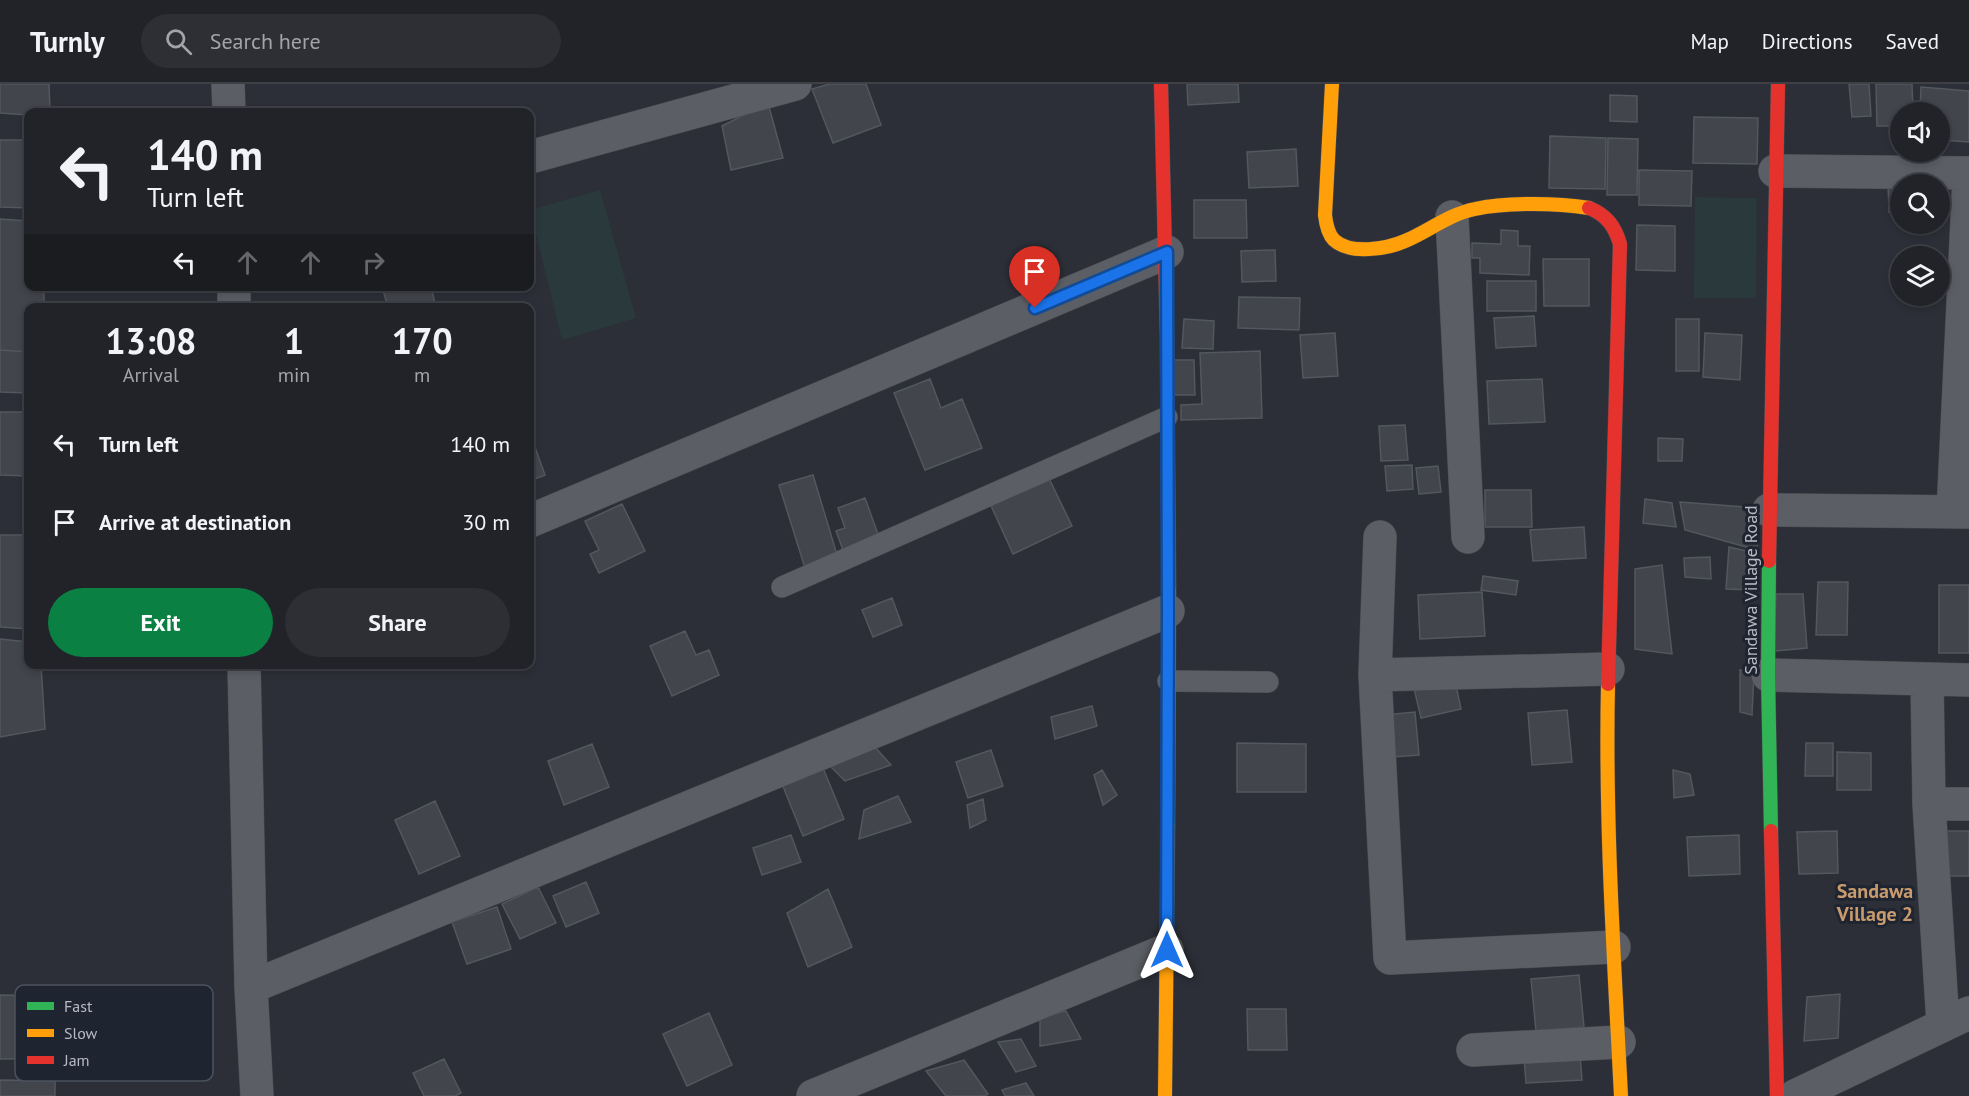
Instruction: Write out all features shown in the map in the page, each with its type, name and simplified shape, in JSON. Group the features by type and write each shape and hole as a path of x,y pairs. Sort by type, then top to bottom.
{"street":[{"path":"228,84 229,108"},
{"path":"534,156 795,84"},
{"path":"1161,84 1167,252 1168,681 1165,1096"},
{"path":"1332,84 1326,229 1334,240 1346,247 1383,248 1415,238 1452,217 1490,206 1588,207 1609,219 1617,230 1620,244 1608,669 1608,771 1621,1096"},
{"name":"Sandawa Village Road","path":"1777,1096 1768,675 1778,84"},
{"path":"1775,171 1969,173"},
{"path":"1769,510 1961,512 1969,178"},
{"path":"1452,217 1468,537"},
{"path":"534,519 1167,252"},
{"path":"1380,537 1375,675 1390,958 1614,947"},
{"path":"250,987 1168,612"},
{"path":"244,669 250,987 257,1096"},
{"path":"1375,675 1608,669"},
{"path":"1768,675 1969,680"},
{"path":"1796,1096 1956,1018 1929,804 1927,679"},
{"path":"1929,804 1969,804"},
{"path":"813,1096 1167,950"},
{"path":"1473,1050 1618,1042"}],"lane":[{"path":"782,587 1167,417"},
{"path":"1168,681 1268,682"}],"shaded area":[{"path":"600,190 636,318 562,340 534,226 534,209"},
{"path":"1695,197 1757,198 1756,298 1694,298"}],"building":[{"path":"0,84 49,84 50,108 24,108 24,115 0,113"},
{"path":"830,84 866,84 881,125 833,143 812,89"},
{"path":"1187,84 1238,84 1239,102 1188,105"},
{"path":"1849,84 1869,84 1871,116 1852,117"},
{"path":"1876,84 1912,84 1913,102 1890,102 1890,126 1877,126"},
{"path":"1921,87 1969,91 1969,142 1950,141 1950,102 1920,102"},
{"path":"1610,95 1637,96 1637,122 1610,121"},
{"path":"768,103 783,158 731,170 722,126"},
{"path":"1694,117 1758,118 1757,164 1693,163"},
{"path":"1550,136 1606,138 1605,189 1549,188"},
{"path":"1608,138 1638,139 1637,195 1607,195"},
{"path":"0,140 24,140 24,208 0,207"},
{"path":"1296,149 1298,186 1249,188 1247,152"},
{"path":"1639,170 1692,171 1691,206 1639,205"},
{"path":"1888,183 1890,183 1889,212"},
{"path":"1194,200 1246,200 1247,238 1194,238"},
{"path":"0,219 24,221 24,291 44,291 44,303 24,303 24,352 0,350"},
{"path":"1637,225 1675,226 1675,271 1636,270"},
{"path":"1501,230 1518,231 1518,246 1530,246 1529,275 1480,273 1480,258 1472,258 1472,243 1501,244"},
{"path":"1275,250 1276,281 1242,282 1241,251"},
{"path":"1543,259 1589,259 1589,306 1544,306"},
{"path":"1487,281 1536,281 1536,311 1487,311"},
{"path":"383,291 432,291 435,303 387,303"},
{"path":"1239,297 1300,298 1299,330 1238,328"},
{"path":"1534,316 1536,346 1496,348 1494,318"},
{"path":"1184,319 1214,321 1213,349 1182,348"},
{"path":"1676,319 1699,319 1699,371 1676,371"},
{"path":"1335,333 1338,376 1303,378 1300,335"},
{"path":"1705,333 1742,335 1740,380 1703,377"},
{"path":"0,350 24,352 24,393 0,392"},
{"path":"1260,351 1262,418 1181,420 1181,405 1202,404 1200,353"},
{"path":"1172,360 1194,360 1195,395 1173,395"},
{"path":"930,379 941,408 962,399 982,448 925,470 894,393"},
{"path":"1542,379 1545,422 1489,424 1487,381"},
{"path":"0,412 24,412 24,476 0,475"},
{"path":"1405,425 1408,460 1381,461 1379,426"},
{"path":"1658,438 1683,439 1682,461 1658,461"},
{"path":"534,444 545,475 534,479"},
{"path":"1412,465 1413,489 1387,491 1385,466"},
{"path":"1438,466 1441,492 1419,494 1416,468"},
{"path":"1045,470 1072,526 1013,554 987,497"},
{"path":"813,475 838,558 805,568 779,485"},
{"path":"1485,490 1531,490 1532,527 1485,527"},
{"path":"865,498 879,537 843,550 836,531 845,528 838,508"},
{"path":"1645,499 1672,503 1676,527 1643,523"},
{"path":"1680,502 1758,508 1757,550 1685,530"},
{"path":"622,504 645,551 599,573 590,554 599,550 585,521"},
{"path":"1584,527 1586,558 1533,561 1530,530"},
{"path":"0,535 24,535 24,629 0,627"},
{"path":"1729,547 1751,552 1752,590 1726,589"},
{"path":"1710,557 1711,579 1685,577 1684,558"},
{"path":"1662,565 1672,654 1635,649 1635,569"},
{"path":"1483,576 1518,581 1516,595 1481,590"},
{"path":"1818,582 1848,582 1847,635 1816,635"},
{"path":"1939,585 1969,585 1969,653 1939,653"},
{"path":"1482,592 1485,636 1420,639 1418,595"},
{"path":"1776,594 1803,594 1807,648 1774,651"},
{"path":"892,598 902,625 873,637 862,610"},
{"path":"685,631 696,655 709,650 719,675 672,696 650,646"},
{"path":"0,639 24,642 24,669 41,669 45,729 0,737"},
{"path":"1450,658 1461,709 1421,718 1409,667"},
{"path":"1740,670 1754,671 1752,715 1740,712"},
{"path":"1092,706 1097,726 1055,739 1051,717"},
{"path":"1567,710 1572,762 1532,765 1528,713"},
{"path":"1415,712 1419,755 1365,759 1362,717"},
{"path":"1237,743 1306,744 1306,792 1237,792"},
{"path":"1806,743 1833,743 1833,776 1805,776"},
{"path":"592,744 609,787 564,805 548,761"},
{"path":"873,745 891,765 845,781 831,767"},
{"path":"991,750 1003,786 968,798 956,762"},
{"path":"1837,752 1871,753 1871,790 1837,790"},
{"path":"823,768 844,819 803,836 782,784"},
{"path":"1102,770 1117,795 1103,805 1094,775"},
{"path":"1673,770 1690,774 1694,795 1674,798"},
{"path":"898,796 911,822 859,839 864,810"},
{"path":"983,799 986,820 970,828 967,805"},
{"path":"435,801 460,856 419,874 395,820"},
{"path":"1837,831 1838,873 1799,874 1797,832"},
{"path":"1946,831 1969,831 1969,876 1947,876"},
{"path":"791,835 801,862 762,875 753,848"},
{"path":"1739,835 1740,874 1689,876 1687,837"},
{"path":"586,882 599,913 566,927 553,896"},
{"path":"538,887 556,923 520,939 502,904"},
{"path":"828,889 852,947 808,967 787,913"},
{"path":"497,907 511,949 467,964 452,922"},
{"path":"1579,975 1584,1027 1536,1031 1531,979"},
{"path":"1840,994 1838,1038 1804,1041 1807,997"},
{"path":"0,995 15,995 15,1059 0,1059"},
{"path":"1247,1009 1286,1009 1287,1050 1248,1050"},
{"path":"1066,1011 1081,1039 1040,1046 1040,1018"},
{"path":"709,1013 732,1065 687,1086 663,1034"},
{"path":"1021,1039 1036,1066 1016,1072 998,1042"},
{"path":"1579,1041 1582,1080 1526,1083 1523,1045"},
{"path":"444,1059 461,1093 455,1096 424,1096 413,1073"},
{"path":"964,1060 988,1094 985,1096 946,1096 926,1071"},
{"path":"0,1080 55,1081 55,1096 0,1096"},
{"path":"1026,1083 1034,1096 1005,1096 1002,1090"}],"traffic: fast":[{"path":"1769,561 1768,675 1771,831"},
{"path":"1168,825 1169,586"}],"traffic: slow":[{"path":"1332,84 1325,215 1330,235 1341,245 1349,248 1369,249 1397,244 1456,215 1488,207 1532,204 1589,208"},
{"path":"1608,684 1609,839 1621,1096"},
{"path":"1165,1096 1168,825"}],"traffic: jam":[{"path":"1161,84 1167,337 1169,586"},
{"path":"1769,561 1778,84"},
{"path":"1589,208 1601,214 1609,222 1620,244 1608,684"},
{"path":"1771,831 1777,1096"}],"district":[{"name":"Sandawa Village 2","path":"1875,902"}],"route":[{"path":"1035,308 1167,252 1167,950"}]}
